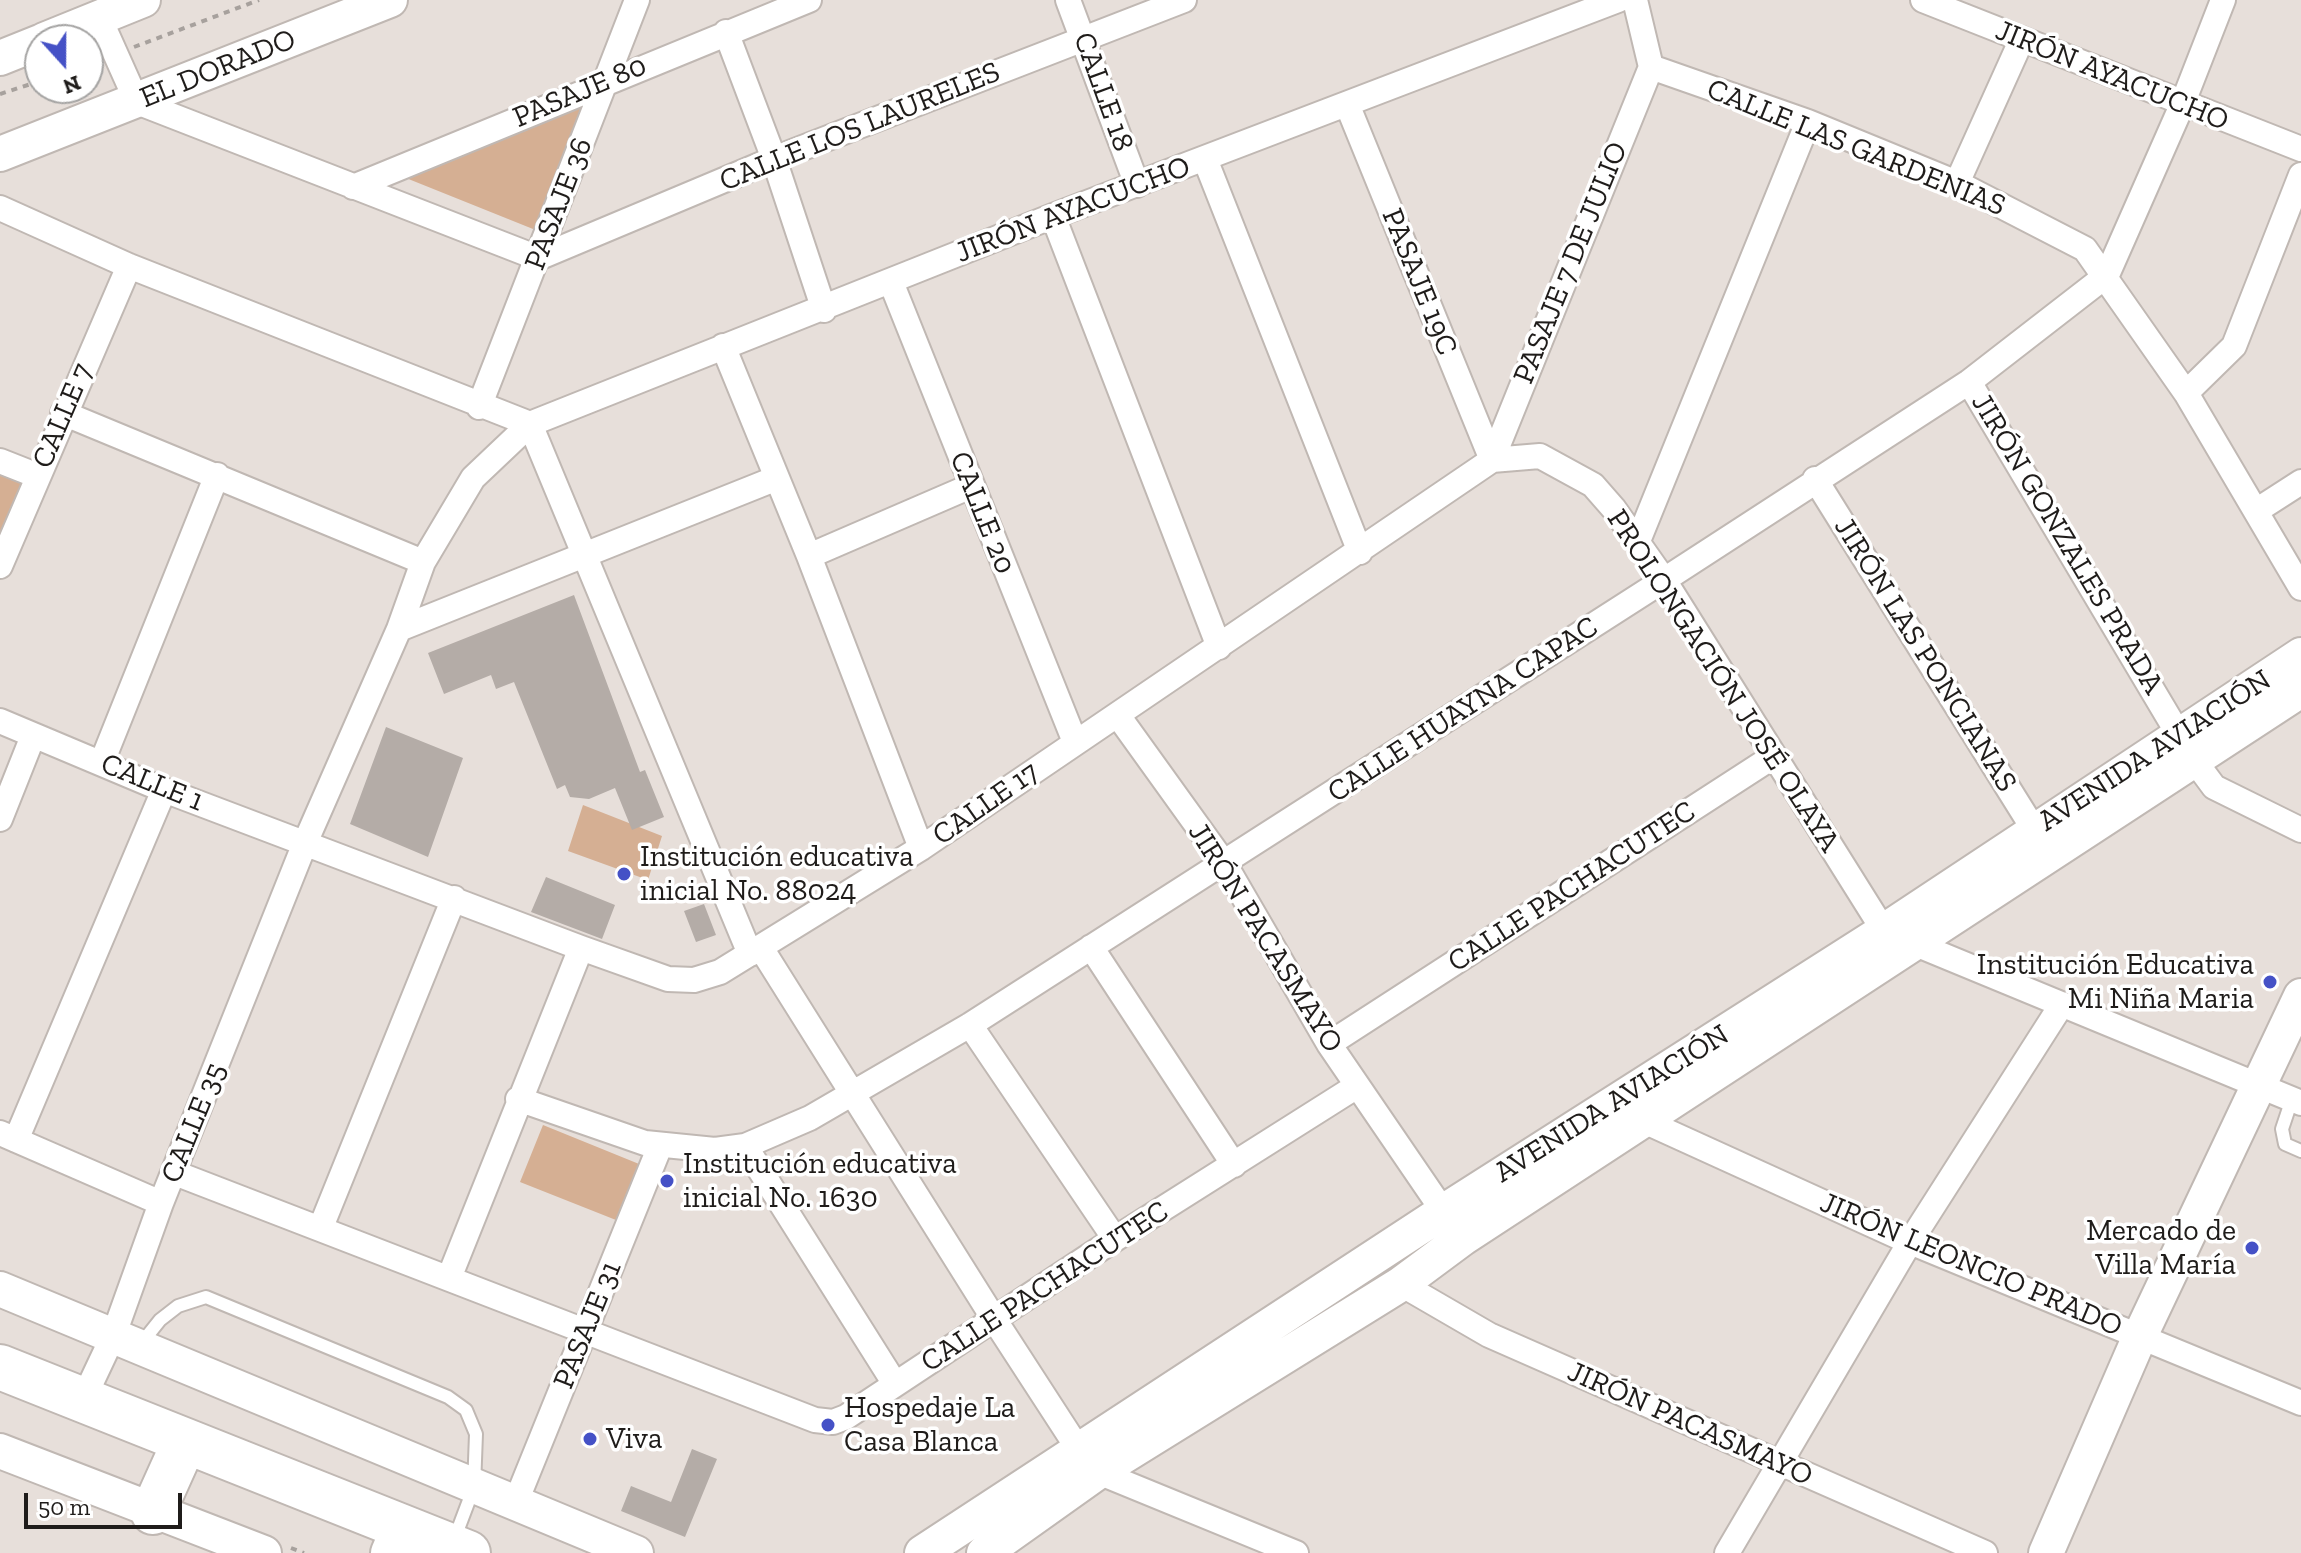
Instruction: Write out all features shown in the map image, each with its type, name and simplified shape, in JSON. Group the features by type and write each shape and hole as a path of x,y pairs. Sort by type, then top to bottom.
{"highway":[{"path":"0,1367 185,1441 396,1539 456,1551"},
{"path":"153,1512 185,1441"}],"street":[{"path":"82,24 143,0"},
{"name":"EL DORADO","path":"0,154 390,0"},
{"name":"PASAJE 36","path":"479,407 637,0"},
{"name":"PASAJE 80","path":"353,187 809,0"},
{"name":"CALLE 18","path":"1068,0 1085,38 1137,185"},
{"name":"CALLE LOS LAURELES","path":"538,258 774,159 1184,0"},
{"name":"JIRÓN AYACUCHO","path":"530,424 723,346 824,310 1053,216 1618,0"},
{"path":"1635,0 1651,67"},
{"name":"CALLE HUAYNA CAPAC","path":"518,1099 660,1146 715,1150 745,1146 854,1095 970,1025 1664,580 1815,479 1969,382 2107,275 2182,105 2223,0"},
{"name":"JIRÓN AYACUCHO","path":"1927,1 2182,105 2301,149"},
{"path":"99,17 137,102 538,258"},
{"path":"726,32 774,159 824,310"},
{"path":"1957,183 2021,41"},
{"path":"0,58 24,48"},
{"name":"CALLE LAS GARDENIAS","path":"1651,67 1808,122 1957,183 2085,249 2107,275 2186,393 2301,588"},
{"name":"PASAJE 7 DE JULIO","path":"1492,460 1651,67"},
{"name":"PASAJE 19C","path":"1347,104 1492,460"},
{"path":"1638,541 1808,122"},
{"path":"1205,159 1360,552"},
{"path":"2186,393 2234,346 2301,175"},
{"path":"0,208 129,266 479,407 530,424 756,951 854,1095 994,1319 1088,1461 1284,1551"},
{"path":"1053,216 1219,647"},
{"name":"CALLE 7","path":"0,566 63,413 129,266"},
{"name":"CALLE 20","path":"891,282 1075,742"},
{"path":"723,346 809,556 921,848"},
{"name":"JIRÓN GONZALES PRADA","path":"1969,382 2214,787 2301,830"},
{"path":"63,413 423,562"},
{"name":"CALLE 35","path":"82,1402 127,1340 161,1203 305,843 399,629 423,562 473,478 530,424"},
{"name":"PROLONGACIÓN JOSÉ OLAYA","path":"1492,460 1540,456 1571,470 1593,485 1638,541 1774,756 1900,936"},
{"name":"CALLE 17","path":"305,843 668,979 694,980 720,972 921,848 1075,742 1119,717 1492,460"},
{"path":"0,461 38,476"},
{"path":"102,762 217,475"},
{"path":"399,629 777,478"},
{"name":"JIRÓN LAS PONCIANAS","path":"1815,479 2042,842"},
{"path":"2256,511 2301,482"},
{"path":"809,556 971,486"},
{"name":"AVENIDA AVIACIÓN","path":"2188,748 2301,655"},
{"name":"AVENIDA AVIACIÓN","path":"984,1553 1088,1461 2188,748 2301,690"},
{"name":"JIRÓN PACASMAYO","path":"1119,717 1224,863 1329,1044 1453,1225"},
{"name":"CALLE 1","path":"0,721 164,790 305,843"},
{"path":"0,819 33,736"},
{"name":"CALLE PACHACUTEC","path":"1329,1044 1774,756"},
{"path":"161,1203 8,1136 164,790"},
{"path":"321,1227 454,898"},
{"path":"1900,936 2297,1101"},
{"name":"AVENIDA AVIACIÓN","path":"922,1553 1401,1284 1453,1225 1644,1121 1900,936"},
{"path":"1091,947 1234,1165"},
{"path":"449,1278 518,1099 581,948"},
{"path":"2046,1553 2140,1336 2301,996"},
{"path":"1727,1553 1910,1242 2062,1004"},
{"path":"970,1025 1115,1239"},
{"name":"CALLE PACHACUTEC","path":"175,1173 815,1420 833,1422 846,1417 1115,1239 1357,1086"},
{"name":"JIRÓN LEONCIO PRADO","path":"1644,1121 1910,1242 2301,1403"},
{"name":"PASAJE 31","path":"515,1504 660,1146"},
{"path":"745,1146 895,1384"},
{"name":"JIRÓN PACASMAYO","path":"1401,1284 1489,1335 1985,1553"},
{"path":"0,1289 636,1553"},
{"path":"0,1451 264,1553"}],"lane":[{"path":"2297,1101 2282,1129 2285,1144 2301,1151"},
{"path":"127,1340 178,1306 206,1297 448,1397 466,1410 476,1434 474,1487 456,1551"}],"path":[{"path":"118,54 259,0"},
{"path":"0,94 24,86"}],"shaded area":[{"path":"587,104 538,231 396,174"},
{"path":"0,466 35,479 0,564"},
{"path":"583,805 662,836 648,880 568,851"},
{"path":"543,1125 644,1166 621,1222 520,1182"}],"building":[{"path":"574,595 640,772 645,770 664,817 632,830 615,788 589,799 570,797 565,785 557,789 514,682 496,689 491,675 444,694 428,653"},
{"path":"386,727 463,758 428,857 350,824"},
{"path":"546,877 615,905 602,939 531,912"},
{"path":"704,904 716,935 696,942 684,911"},
{"path":"692,1449 717,1459 685,1537 621,1511 631,1486 671,1502"}],"place":[{"name":"Institución educativa inicial No. 88024","path":"624,874"},
{"name":"Institución Educativa Mi Niña Maria","path":"2270,982"},
{"name":"Institución educativa inicial No. 1630","path":"667,1181"},
{"name":"Mercado de Villa María","path":"2252,1248"},
{"name":"Hospedaje La Casa Blanca","path":"828,1425"},
{"name":"Viva","path":"590,1439"}]}
